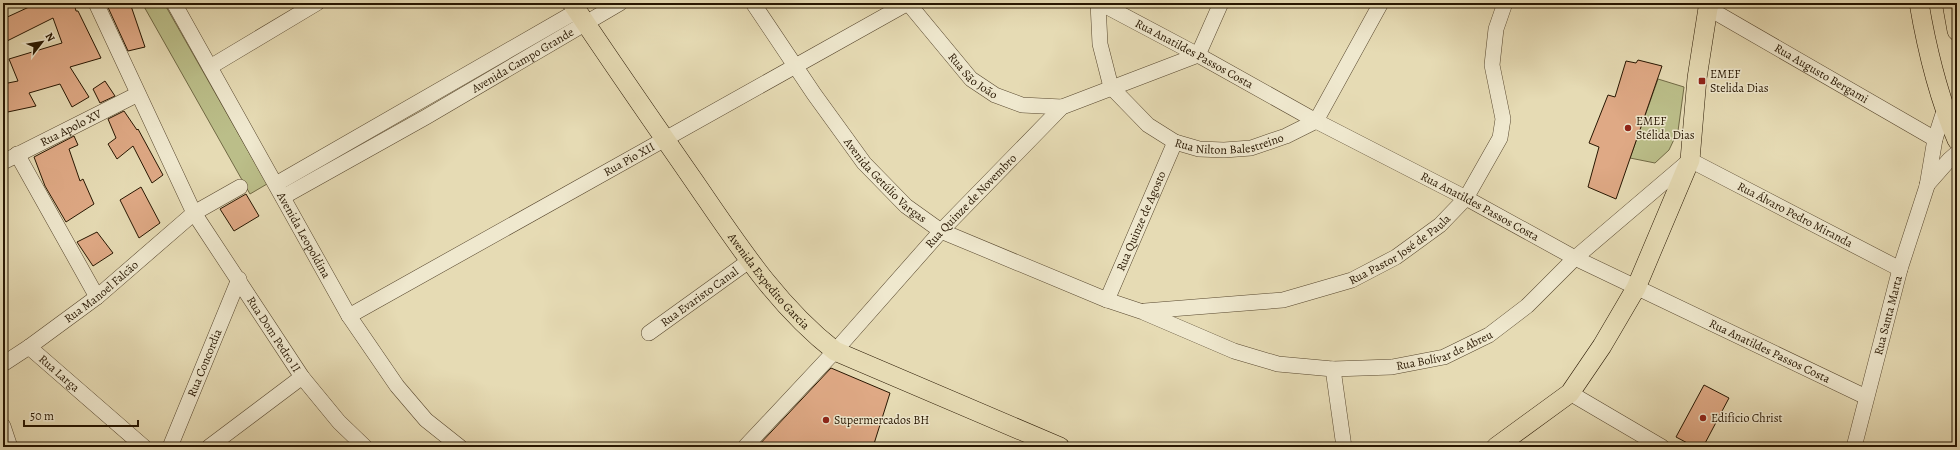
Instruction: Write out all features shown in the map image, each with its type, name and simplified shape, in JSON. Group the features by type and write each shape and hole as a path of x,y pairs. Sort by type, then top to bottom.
{"main road":[{"path":"1919,3 1924,36 1944,111 1957,140"},
{"path":"1952,3 1957,31"},
{"path":"1496,447 1570,393 1602,346 1636,288 1690,160 1697,78 1709,5"},
{"name":"Avenida Expedito Garcia","path":"578,12 749,261 787,307 819,338 835,351 1060,447"}],"street":[{"name":"Rua Dom Pedro II","path":"96,3 194,213 302,377 339,422 366,447"},
{"name":"Avenida Leopoldina","path":"174,3 349,316 397,386 426,420 460,447"},
{"path":"210,67 317,3"},
{"name":"Avenida Campo Grande","path":"279,190 393,117 578,12 620,3"},
{"name":"Avenida Getúlio Vargas","path":"753,3 864,163 906,206 941,231 1107,300 1143,312"},
{"name":"Rua Pio XII","path":"349,316 664,138 796,67 908,3"},
{"name":"Rua São João","path":"908,3 971,79 995,95 1022,105 1062,107"},
{"name":"Rua Anatildes Passos Costa","path":"1099,3 1198,55 1316,121 1466,198 1575,258 1866,397"},
{"name":"Rua Nilton Balestreino","path":"1099,3 1100,44 1111,87 1148,125 1175,142 1199,149 1224,150 1251,148 1286,136 1316,121"},
{"path":"1198,55 1221,3"},
{"path":"1316,121 1381,3"},
{"name":"Rua Pastor José de Paula","path":"1143,312 1283,300 1352,280 1396,257 1440,225 1466,198 1500,138 1503,119 1492,65 1496,29 1505,3"},
{"name":"Rua Augusto Bergami","path":"1709,5 1935,139"},
{"name":"Avenida Campo Grande","path":"279,190 401,131 426,117 578,12"},
{"name":"Rua Quinze de Novembro","path":"745,447 835,351 941,231 1062,107 1198,55"},
{"name":"Rua Apolo XV","path":"3,162 138,94"},
{"path":"417,103 426,117"},
{"name":"Rua Santa Marta","path":"1854,447 1900,269 1927,186 1935,139 1944,111"},
{"path":"393,117 401,131"},
{"name":"Rua Quinze de Agosto","path":"1107,300 1175,142"},
{"name":"Rua Santa Marta","path":"1927,186 1949,160 1957,153"},
{"path":"17,154 97,297"},
{"name":"Rua Bolívar de Abreu","path":"1143,312 1234,351 1278,364 1333,369 1392,367 1444,357 1489,335 1527,306 1575,258 1690,160"},
{"name":"Rua Álvaro Pedro Miranda","path":"1690,160 1900,269"},
{"path":"194,213 240,186"},
{"name":"Rua Manoel Falcão","path":"3,364 29,347 97,297 194,213"},
{"name":"Rua Evaristo Canal","path":"649,333 749,261"},
{"name":"Rua Concordia","path":"170,447 238,279"},
{"name":"Rua Larga","path":"29,347 144,447"},
{"path":"1333,369 1344,447"},
{"path":"209,447 302,377"},
{"path":"1570,393 1662,447"},
{"path":"3,426 10,447"}],"green space":[{"path":"142,3 164,3 267,184 250,194"},
{"path":"1658,79 1684,87 1678,131 1669,150 1655,163 1630,158"}],"building":[{"path":"27,3 74,3 76,11 78,11 101,58 70,67 89,97 72,107 60,84 29,93 36,106 3,113 3,84 18,81 9,59 62,43 53,18 3,43 3,19 29,7"},
{"path":"106,3 130,3 145,47 128,51"},
{"path":"1638,60 1662,66 1616,199 1588,187 1599,147 1589,143 1608,95 1615,97 1626,61 1636,63"},
{"path":"105,81 115,96 100,103 93,89"},
{"path":"124,111 137,130 138,129 163,175 152,183 133,146 117,159 108,144 116,138 108,119"},
{"path":"74,136 78,145 69,149 80,181 83,179 94,204 66,222 45,186 34,157"},
{"path":"141,187 160,223 139,238 120,200"},
{"path":"246,194 259,216 234,231 220,209"},
{"path":"97,232 113,253 93,266 77,242"},
{"name":"Supermercados BH","path":"831,368 890,393 873,447 757,447"},
{"name":"Edifício Christ","path":"1704,385 1729,398 1703,447 1695,447 1676,437"}],"place":[{"name":"EMEF Stelida Dias","path":"1702,81"},
{"name":"EMEF Stélida Dias","path":"1628,128"},
{"name":"Edifício Christ","path":"1703,418"},
{"name":"Supermercados BH","path":"826,420"}]}
